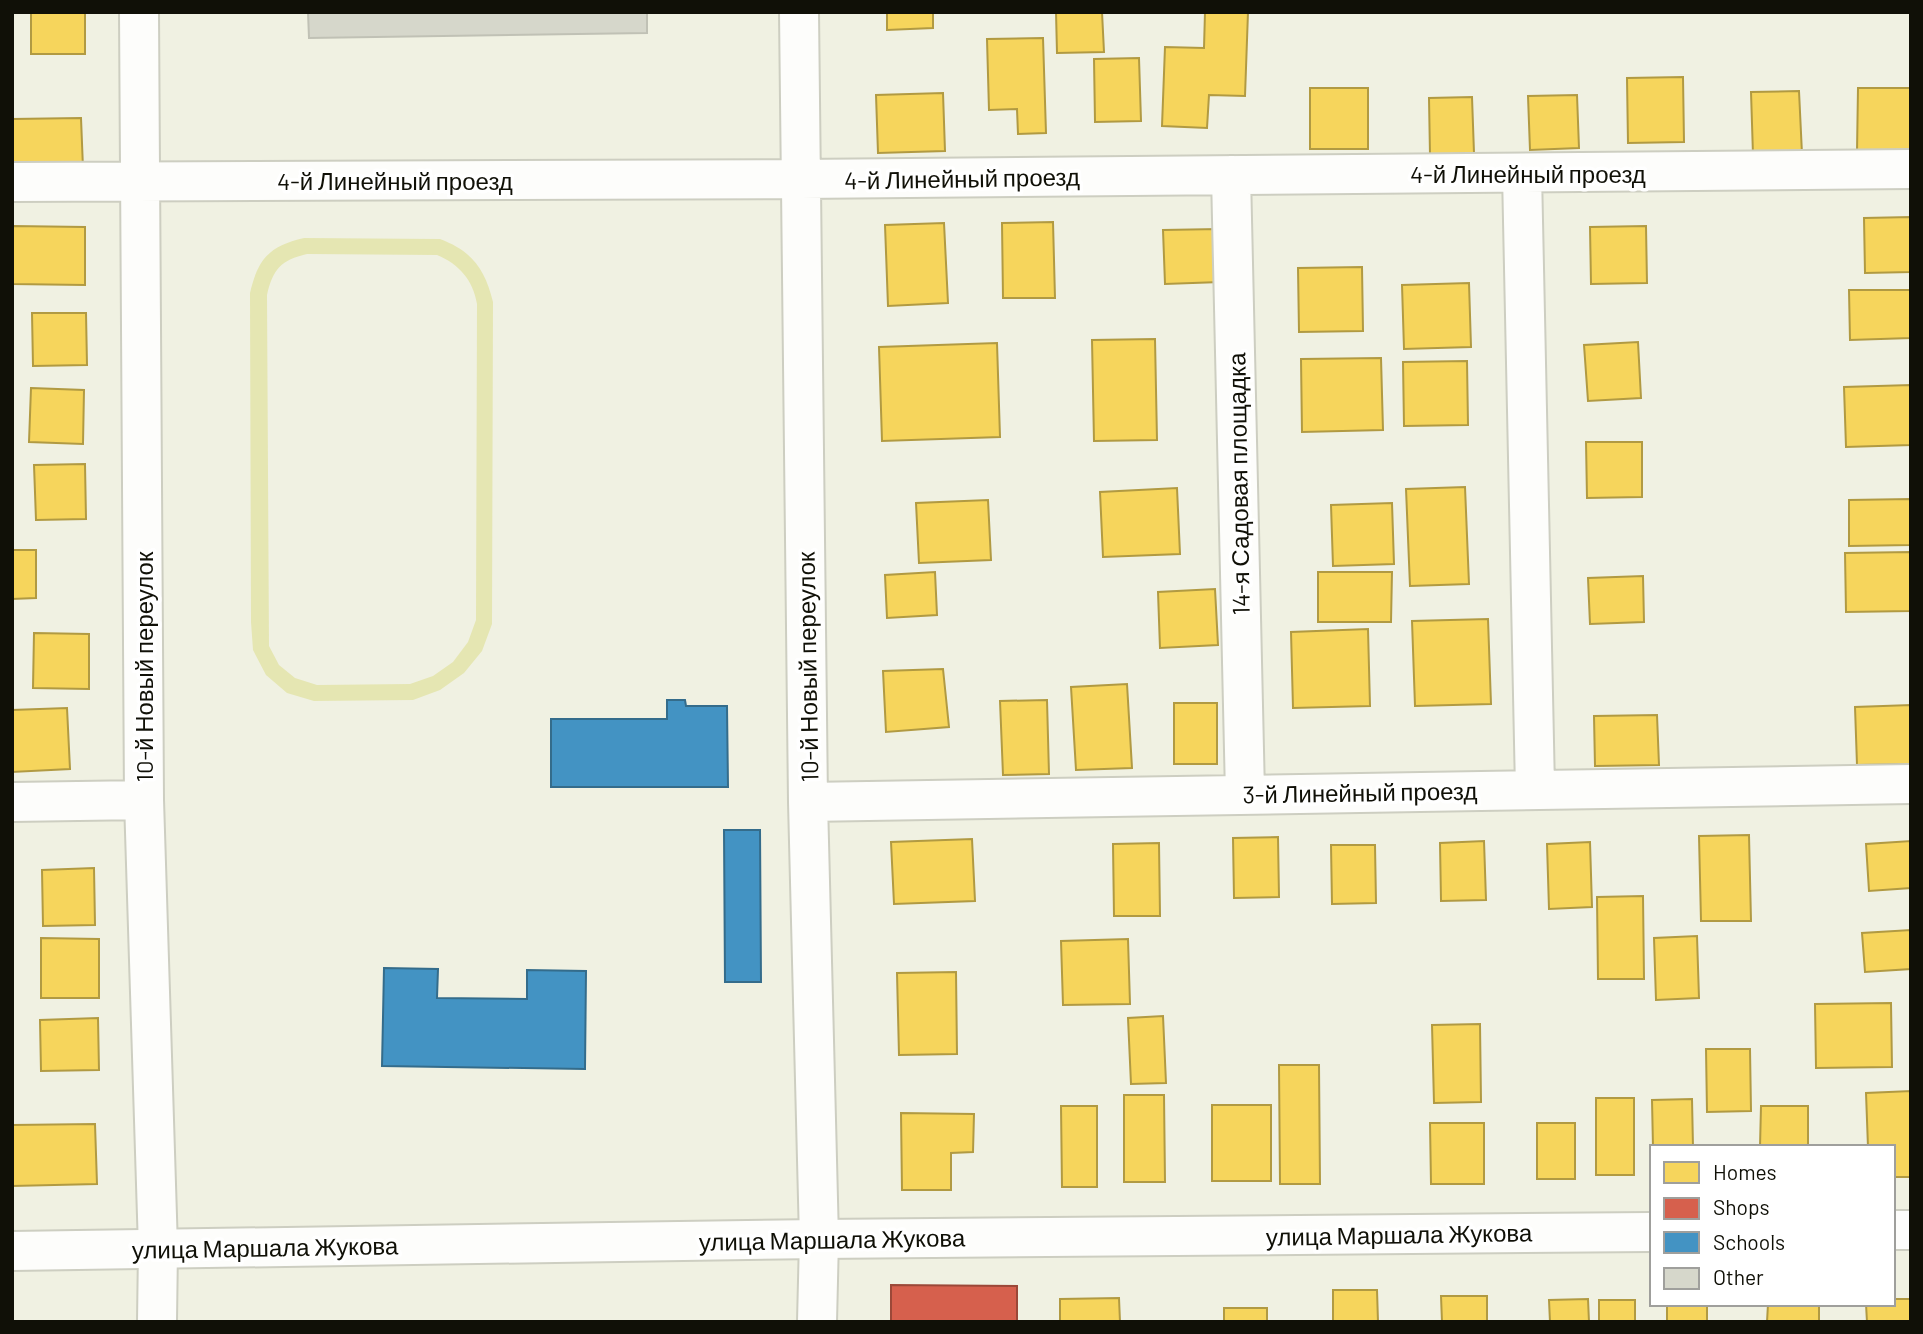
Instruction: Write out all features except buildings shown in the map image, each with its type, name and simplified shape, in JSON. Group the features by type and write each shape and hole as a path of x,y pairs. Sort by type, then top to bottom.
{"street":[{"name":"10-й Новый переулок","path":"139,12 144,800 158,1248 157,1322"},
{"name":"10-й Новый переулок","path":"799,12 808,802 818,1239 817,1322"},
{"name":"4-й Линейный проезд","path":"12,181 800,179 1911,169"},
{"path":"1522,173 1535,789"},
{"name":"14-я Садовая площадка","path":"1231,175 1245,793"},
{"name":"3-й Линейный проезд","path":"808,802 1911,784"},
{"path":"12,802 144,800"},
{"name":"улица Маршала Жукова","path":"12,1251 818,1239 1650,1232"}],"green space":[{"path":"304,238 440,239 461,249 476,263 486,280 493,302 492,624 482,651 464,673 440,690 413,700 314,701 287,693 266,675 253,650 250,293 257,271 267,255 292,241","holes":["307,254 437,255 464,274 472,287 477,304 476,620 468,642 453,662 433,676 410,684 317,685 295,678 279,665 269,646 269,286 279,267 291,259"]}]}
